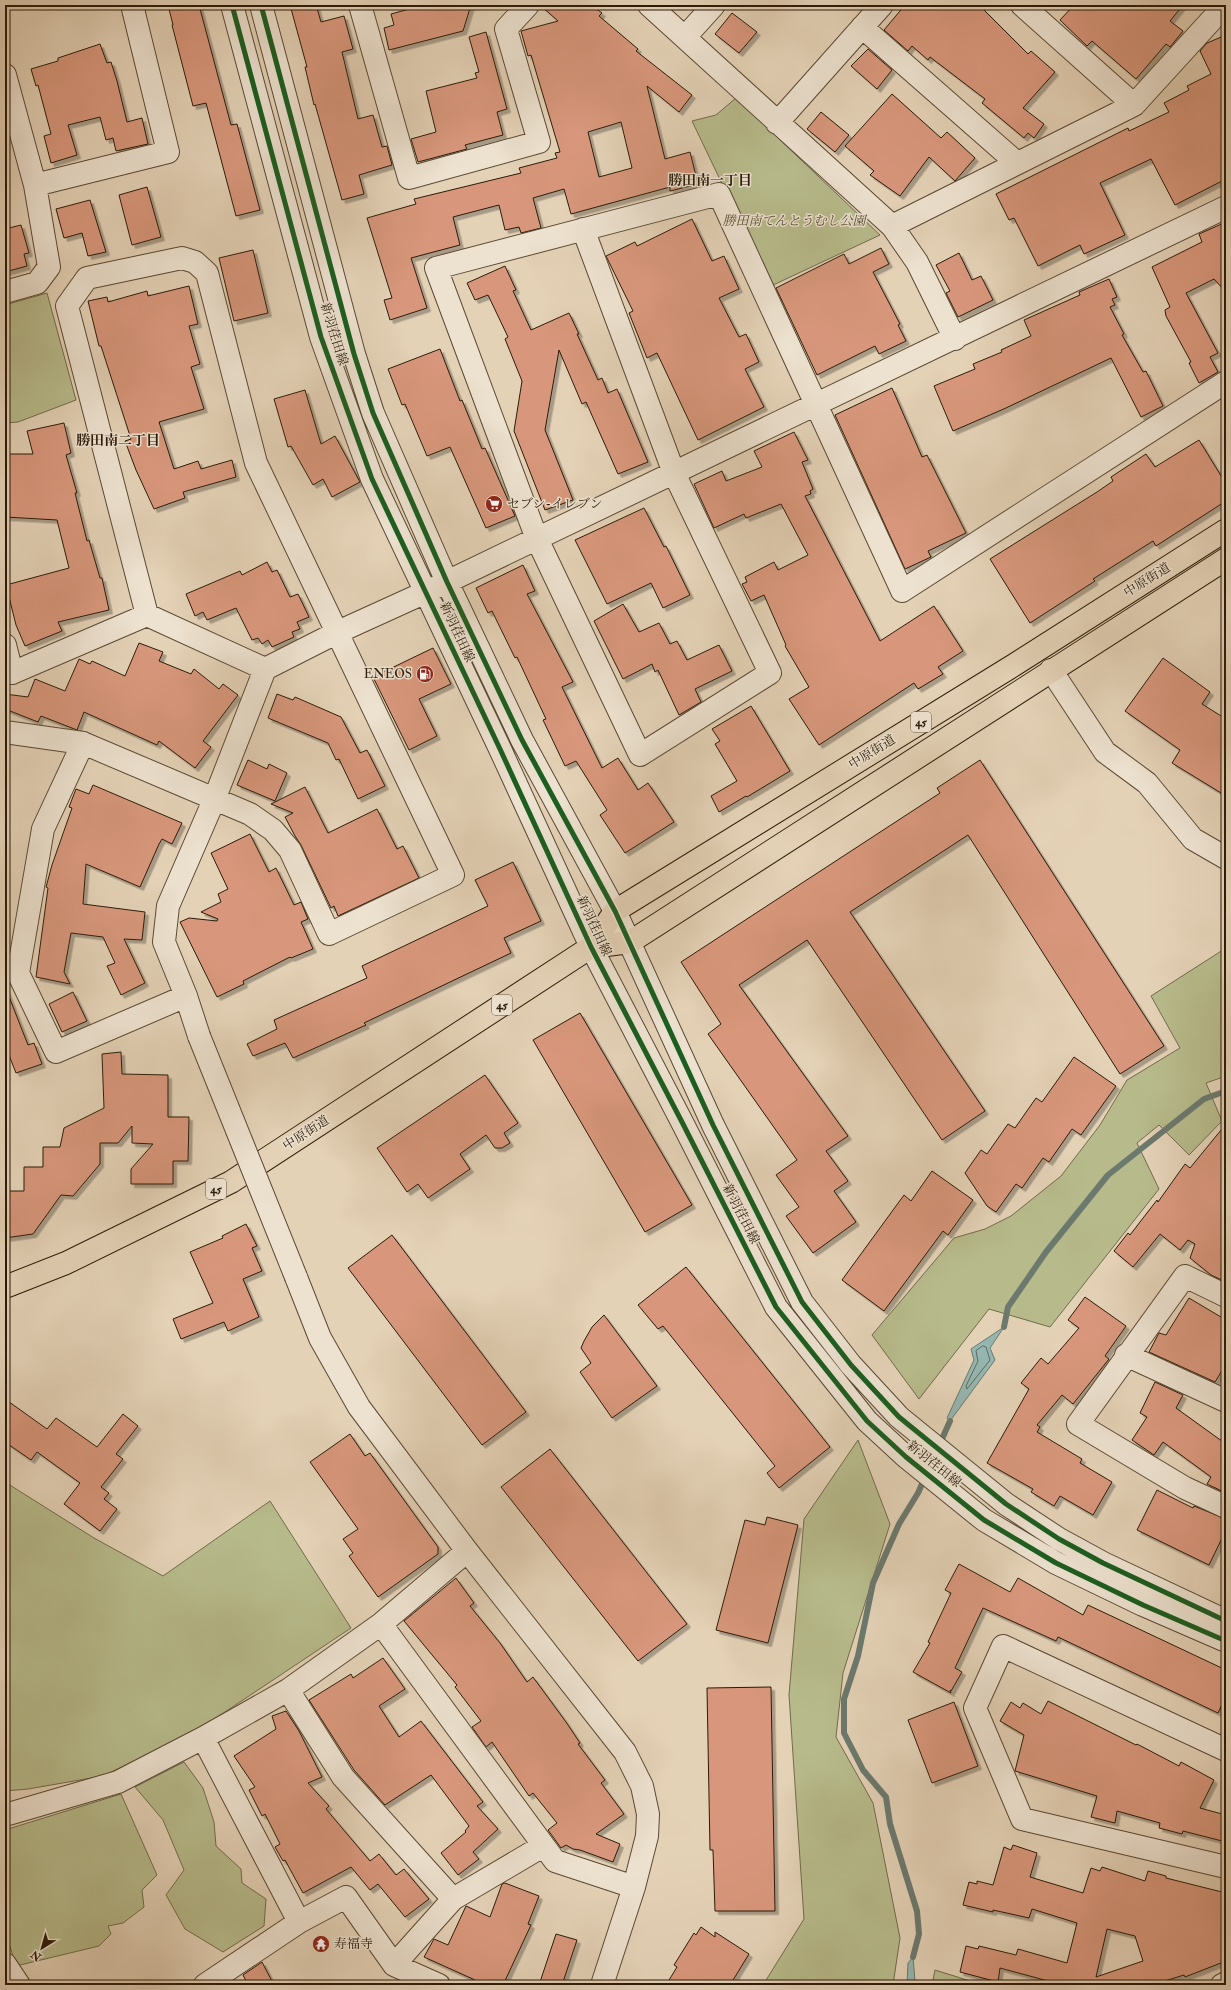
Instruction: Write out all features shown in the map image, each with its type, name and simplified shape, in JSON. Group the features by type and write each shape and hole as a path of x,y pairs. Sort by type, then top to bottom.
{"main road":[{"name":"中原街道","path":"5,1287 66,1263 231,1182 591,947 615,911 1014,665 1226,530"},
{"name":"中原街道","path":"591,947 630,942 1051,670 1226,559"}],"street":[{"path":"35,185 168,152 132,5"},
{"name":"新羽荏田線","path":"232,5 321,337 372,479 591,947 776,1307 867,1421 906,1457 984,1520 1056,1563 1226,1641"},
{"name":"新羽荏田線","path":"262,5 354,354 370,406 447,582 522,740 615,911 713,1125 802,1302 851,1365 899,1417 919,1435 1006,1504 1059,1539 1103,1563 1226,1620"},
{"path":"360,5 409,178 539,142 506,29 528,5"},
{"path":"649,5 892,226 917,262 954,339"},
{"path":"685,37 714,5"},
{"path":"777,123 882,5"},
{"path":"1022,5 1134,105"},
{"path":"892,226 1134,105 1216,14"},
{"path":"862,27 1016,163"},
{"path":"5,75 35,185 49,267 37,283 5,292"},
{"path":"582,229 674,473 770,673 640,755 537,539 436,268 582,229 719,194 815,406 902,591 1226,382"},
{"path":"602,1985 634,1887 647,1836 648,1814 642,1786 625,1752 467,1551 359,1407 320,1338 199,1036 186,996 164,942 168,906 214,800 265,669 338,632 447,582 1226,208"},
{"path":"5,732 83,743 214,800 250,814 273,830 290,850 329,934 453,875 256,463 207,272 195,262 182,258 87,278 67,306 147,615"},
{"path":"5,645 8,672 147,615 265,669"},
{"path":"1051,670 1105,752 1147,783 1193,839 1226,858"},
{"path":"83,743 43,829 11,976 56,1052 186,996"},
{"path":"1226,1296 1184,1276 1078,1424 1185,1488 1226,1507"},
{"path":"1126,1355 1226,1401"},
{"path":"5,1815 118,1782 202,1738 288,1690 381,1624 467,1551"},
{"path":"381,1624 555,1861 634,1887"},
{"path":"1226,1750 1003,1646 976,1708 1022,1819 1226,1867"},
{"path":"288,1690 343,1777 453,1899"},
{"path":"202,1738 299,1922"},
{"path":"394,1965 453,1899 543,1846"},
{"path":"205,1985 299,1922 346,1898 394,1965 440,1985"},
{"path":"5,1964 19,1985"},
{"path":"1222,1985 1226,1984"}],"green space":[{"name":"勝田南てんとうむし公園","path":"736,98 880,235 771,286 692,121 716,115"},
{"path":"47,293 76,400 18,422 5,423 5,305"},
{"path":"1226,948 1226,1076 1206,1083 1222,1121 1189,1155 1159,1125 1137,1143 1159,1189 1050,1327 989,1309 919,1399 872,1335 954,1238 985,1229 1011,1216 1061,1176 1100,1125 1127,1080 1180,1048 1151,996"},
{"path":"858,1440 890,1524 843,1673 836,1737 873,1803 900,1938 893,1985 763,1985 804,1919 789,1695 804,1519"},
{"path":"5,1482 94,1538 163,1576 270,1501 351,1628 198,1730 103,1776 28,1789 5,1791"},
{"path":"184,1762 203,1788 214,1822 216,1846 241,1869 242,1883 266,1899 264,1926 223,1952 185,1929 166,1895 184,1870 163,1820 135,1787"},
{"path":"121,1794 157,1875 142,1890 144,1907 123,1923 108,1926 111,1934 99,1946 16,1966 7,1937 5,1937 5,1830"},
{"path":"935,1970 983,1985 932,1985"}],"water":[{"path":"1004,1327 990,1348 995,1360 950,1421 947,1418 974,1360 971,1349"},
{"path":"913,1957 915,1981 913,1985 907,1985 908,1963"}],"building":[{"path":"168,5 199,5 231,125 237,124 260,210 236,216 206,103 193,106"},
{"path":"290,5 316,5 321,22 344,16 353,49 342,52 358,119 373,115 382,147 387,146 392,165 359,175 364,194 342,200 315,104 314,105 305,67 307,67"},
{"path":"424,5 471,5 463,31 389,50 384,28 394,25 391,14"},
{"path":"540,5 591,5 602,13 599,16 638,49 636,51 692,95 679,112 647,86 665,159 690,152 698,184 670,191 670,187 571,214 564,189 533,198 541,228 521,233 519,227 505,230 499,205 453,217 460,245 411,258 427,308 390,320 384,300 392,298 367,218 416,204 414,199 521,173 519,168 557,158 555,153 560,152 531,55 528,56 521,31 558,21","holes":["621,122 632,168 599,177 588,132"]},
{"path":"905,5 979,5 1028,54 1031,51 1055,72 1023,108 1044,124 1034,138 1028,133 1024,138 982,103 985,99 930,57 928,60 912,46 908,51 884,30"},
{"path":"1074,5 1183,5 1170,21 1183,31 1170,47 1166,44 1136,79 1092,41 1087,46 1060,20"},
{"path":"732,13 757,32 739,53 715,34"},
{"path":"486,32 507,109 497,112 503,135 465,145 467,149 418,162 411,139 436,132 426,91 477,78 475,73 479,72 469,37"},
{"path":"1226,35 1226,179 1175,205 1151,159 1100,183 1125,235 1084,254 1080,245 1038,266 1014,218 1009,220 996,194 1128,128 1129,131 1169,112 1164,103 1189,90 1187,86 1211,74 1200,51 1207,43"},
{"path":"100,44 107,63 111,62 127,122 142,118 148,144 116,151 113,138 106,140 100,117 68,125 77,155 51,163 44,136 51,134 38,85 36,86 31,69 58,61 58,58"},
{"path":"868,49 892,70 877,89 851,66"},
{"path":"892,94 941,138 947,132 975,158 955,181 929,157 900,196 870,175 874,171 845,146"},
{"path":"821,112 849,135 835,152 807,129"},
{"path":"147,187 161,237 132,245 119,195"},
{"path":"90,200 106,252 88,256 82,233 64,238 56,209"},
{"path":"692,219 712,261 724,256 739,289 719,298 739,337 746,334 759,362 745,369 764,407 698,440 657,353 647,358 629,313 633,311 606,256 635,242 637,246"},
{"path":"1226,222 1226,292 1214,279 1186,293 1218,353 1210,357 1218,372 1199,383 1189,363 1191,362 1166,316 1165,310 1170,307 1152,267 1202,242 1199,234"},
{"path":"21,225 29,253 24,254 27,266 5,272 5,229"},
{"path":"881,248 889,264 873,272 900,324 898,325 906,341 879,354 875,346 817,375 776,288 844,254 849,264"},
{"path":"253,250 268,313 234,321 219,258"},
{"path":"959,253 972,280 981,276 993,300 958,317 946,293 950,291 936,265"},
{"path":"505,266 516,290 513,291 531,330 569,313 598,380 602,378 608,393 617,389 648,462 618,474 586,402 582,404 559,350 545,430 573,500 545,510 514,431 522,381 505,339 508,337 488,295 475,300 467,283"},
{"path":"1109,279 1117,297 1112,299 1115,305 1110,307 1124,334 1122,335 1143,372 1146,371 1163,406 1141,417 1111,358 1006,408 953,431 934,386 975,369 973,364 1002,352 1001,350 1031,336 1024,320 1080,295 1079,292"},
{"path":"189,286 198,324 189,326 200,364 191,367 204,409 159,422 174,469 198,461 201,469 232,460 236,477 183,492 185,498 154,509 136,470 125,441 131,439 101,346 99,346 88,301 107,297 108,302 147,291 148,296"},
{"path":"440,349 460,401 462,400 482,449 485,448 515,516 486,528 450,447 427,456 405,404 402,405 388,369"},
{"path":"892,388 922,457 927,455 966,533 928,551 931,557 905,569 835,415"},
{"path":"305,390 321,444 335,436 360,482 332,497 323,479 313,485 291,446 288,447 274,399"},
{"path":"64,423 71,453 66,455 77,493 75,493 87,541 89,540 100,578 102,578 109,610 58,622 62,631 25,646 16,625 6,585 69,568 57,520 5,517 5,454 33,454 27,431"},
{"path":"794,432 808,460 802,462 813,489 810,491 811,494 805,496 880,641 934,606 963,651 938,667 943,674 918,689 914,683 819,745 789,699 809,687 785,646 786,645 764,595 751,601 742,584 747,582 745,577 774,562 778,570 808,555 781,504 746,518 744,514 714,528 694,484 722,471 726,481 762,467 754,451"},
{"path":"1199,440 1226,484 1226,501 1156,546 1153,541 1093,579 1095,581 1030,623 990,559 1097,492 1113,481 1111,477 1146,454 1155,467"},
{"path":"644,508 664,547 666,546 690,595 663,608 651,583 607,604 575,540"},
{"path":"267,562 272,572 277,570 290,597 298,594 309,617 297,622 300,629 292,632 294,637 272,647 268,640 262,644 258,638 252,640 236,608 207,620 203,612 195,616 186,594 240,571 242,575"},
{"path":"523,565 535,591 527,594 573,682 562,687 602,768 618,758 638,790 648,783 674,822 625,853 600,815 607,810 576,761 565,766 543,720 546,719 517,657 515,658 492,611 488,613 476,588"},
{"path":"623,604 639,632 659,623 670,644 677,641 687,660 719,645 732,671 695,689 701,702 679,715 658,670 655,672 652,664 623,679 594,621"},
{"path":"139,643 163,652 159,661 191,674 194,669 219,689 223,684 238,695 203,741 211,747 195,768 159,741 157,745 84,712 77,730 41,716 38,722 5,709 5,694 28,697 35,679 65,691 79,659 90,664 92,661 125,676"},
{"path":"433,648 451,684 419,699 437,736 409,750 373,677"},
{"path":"1163,658 1210,692 1202,704 1226,719 1226,796 1172,763 1180,750 1125,711"},
{"path":"277,694 293,700 295,697 341,717 360,753 367,750 385,786 358,799 339,759 336,760 328,743 268,718"},
{"path":"751,706 790,771 719,812 711,796 737,781 715,744 720,741 712,729"},
{"path":"248,760 267,769 269,764 287,773 275,801 237,785"},
{"path":"980,760 1164,1046 1120,1074 968,835 850,912 985,1111 942,1140 807,940 739,985 848,1136 826,1151 848,1181 834,1191 856,1222 813,1253 786,1216 799,1207 776,1175 797,1160 708,1034 721,1024 681,962 940,793 937,788"},
{"path":"93,785 182,823 172,844 162,839 140,887 86,864 83,904 145,912 142,940 124,939 145,983 121,995 107,966 115,963 103,937 71,933 64,972 70,984 36,977 48,888 46,887 72,808 69,807 76,789 89,794"},
{"path":"305,787 328,833 377,809 397,849 403,846 419,878 338,916 334,906 331,908 301,845 285,817 293,813 271,804"},
{"path":"250,834 269,872 276,868 294,905 301,902 308,919 301,922 313,949 291,958 290,957 243,981 244,984 217,997 180,922 189,918 217,921 218,919 201,912 221,902 218,894 228,889 211,853"},
{"path":"513,862 541,921 504,938 511,953 364,1023 366,1025 293,1058 285,1043 253,1056 247,1044 277,1029 274,1020 367,978 362,966 488,906 475,880"},
{"path":"6,989 28,1045 34,1043 42,1064 16,1073 5,1045"},
{"path":"73,992 87,1021 62,1032 49,1004"},
{"path":"580,1013 692,1205 645,1232 533,1040"},
{"path":"121,1052 122,1074 168,1075 168,1117 189,1117 188,1161 173,1161 173,1184 131,1184 131,1169 153,1144 132,1143 132,1126 118,1143 100,1143 100,1164 73,1196 61,1195 33,1234 5,1238 5,1191 24,1191 24,1167 43,1167 43,1147 60,1147 64,1128 104,1108 102,1054"},
{"path":"1074,1057 1116,1086 1081,1135 1072,1129 1049,1162 1043,1158 1022,1188 1016,1184 996,1212 987,1206 965,1173 981,1150 987,1154 1008,1124 1015,1128 1036,1098 1042,1102"},
{"path":"485,1075 518,1123 504,1133 510,1143 502,1148 495,1148 486,1135 460,1154 470,1169 428,1198 418,1184 407,1192 377,1148"},
{"path":"1226,1124 1226,1282 1211,1275 1190,1258 1195,1244 1188,1240 1180,1250 1160,1234 1133,1267 1114,1251 1128,1233 1130,1235 1157,1200 1158,1202 1185,1164 1190,1168"},
{"path":"932,1171 973,1200 948,1235 943,1231 884,1311 842,1280 904,1195 911,1201"},
{"path":"246,1224 257,1246 252,1248 262,1271 243,1279 259,1317 228,1331 224,1322 181,1339 173,1319 213,1303 190,1252 223,1238 222,1236"},
{"path":"392,1235 526,1412 482,1445 348,1268"},
{"path":"686,1267 830,1447 779,1488 767,1473 775,1466 663,1326 658,1329 638,1305"},
{"path":"1085,1297 1126,1326 1105,1356 1109,1359 1073,1404 1062,1395 1037,1425 1040,1427 1037,1432 1082,1459 1080,1463 1112,1482 1093,1515 1060,1496 1054,1506 1031,1492 1033,1489 987,1463 1029,1389 1021,1383 1041,1358 1048,1364 1079,1328 1068,1320"},
{"path":"1189,1298 1226,1320 1226,1364 1215,1382 1149,1352 1159,1333 1166,1335"},
{"path":"604,1315 657,1386 612,1418 580,1372 591,1363 581,1348 592,1327"},
{"path":"1155,1382 1183,1395 1176,1408 1226,1444 1226,1493 1207,1484 1211,1477 1163,1442 1154,1455 1132,1440 1147,1417 1140,1413"},
{"path":"5,1399 47,1429 56,1418 97,1447 123,1414 138,1426 116,1454 123,1459 101,1487 109,1493 104,1499 117,1509 100,1531 64,1504 80,1483 37,1452 31,1460 5,1442"},
{"path":"350,1434 365,1456 370,1453 438,1547 438,1554 378,1597 349,1556 353,1553 343,1539 358,1529 310,1462"},
{"path":"550,1449 687,1624 638,1661 501,1487"},
{"path":"1157,1490 1193,1508 1194,1506 1226,1519 1226,1530 1209,1565 1137,1530"},
{"path":"767,1517 798,1525 768,1643 716,1630 745,1520 765,1525"},
{"path":"959,1564 1010,1592 1018,1578 1083,1615 1088,1605 1226,1670 1226,1696 1218,1713 1058,1637 1056,1641 983,1608 955,1668 962,1672 951,1691 950,1690 951,1693 913,1672 930,1643 928,1642 951,1593 945,1590"},
{"path":"456,1578 474,1603 470,1606 500,1643 527,1682 533,1677 566,1722 580,1743 578,1744 605,1780 601,1783 624,1814 596,1834 620,1844 613,1862 580,1850 573,1849 566,1845 561,1848 548,1830 557,1823 533,1793 529,1796 492,1742 486,1747 472,1727 481,1721 455,1687 457,1685 404,1621"},
{"path":"383,1658 405,1689 379,1706 399,1737 421,1721 483,1802 477,1806 498,1829 473,1852 479,1859 458,1875 441,1853 466,1832 465,1831 469,1826 431,1775 385,1805 354,1770 309,1700 351,1674 353,1678"},
{"path":"771,1687 775,1911 715,1911 713,1850 710,1850 707,1688"},
{"path":"1048,1701 1179,1766 1181,1762 1214,1780 1200,1808 1222,1814 1222,1817 1226,1818 1226,1842 1183,1831 1182,1834 1159,1828 1160,1823 1117,1811 1115,1823 1091,1817 1097,1796 1015,1771 1024,1735 1000,1721 1011,1702 1020,1708 1023,1703 1041,1714"},
{"path":"954,1702 978,1766 932,1783 908,1720"},
{"path":"286,1711 299,1731 322,1777 308,1783 329,1806 326,1809 370,1861 379,1854 396,1875 404,1869 429,1899 405,1917 378,1884 370,1890 351,1867 303,1893 285,1860 283,1861 275,1847 280,1844 265,1814 262,1816 249,1790 255,1787 234,1756 276,1729 272,1716"},
{"path":"1013,1845 1037,1853 1030,1877 1083,1893 1091,1868 1100,1871 1102,1867 1145,1881 1148,1871 1166,1876 1166,1878 1226,1893 1226,1961 1185,1977 1184,1975 1152,1985 1063,1985 1000,1968 998,1982 960,1972 966,1946 978,1949 979,1946 1016,1955 1018,1949 1067,1963 1077,1923 1032,1909 1029,1918 963,1905 969,1882 977,1884 977,1881 993,1885 1004,1847 1011,1850","holes":["1107,1929 1135,1936 1143,1961 1096,1977"]},
{"path":"505,1883 539,1896 528,1924 531,1925 503,1985 473,1985 475,1980 424,1957 434,1939 448,1945 466,1906 490,1917 502,1884"},
{"path":"701,1927 715,1937 715,1932 749,1954 730,1985 666,1985 677,1967 674,1965 694,1933 696,1935"},
{"path":"556,1934 577,1940 562,1985 539,1985"},
{"path":"262,1962 274,1985 248,1985 243,1975"}],"waterway":[{"path":"1004,1327 1008,1307 1046,1252 1108,1175 1204,1099 1226,1091"},
{"path":"913,1957 919,1934 917,1911 890,1824 886,1797 863,1770 844,1733 844,1699 858,1656 873,1583 899,1524 918,1493 950,1421"}],"cycle path":[{"path":"232,5 321,337 372,479 500,749 591,947 776,1307 867,1421 906,1457 984,1520 1056,1563 1143,1605 1226,1641"},
{"path":"261,5 354,354 373,413 447,582 522,740 615,911 713,1125 802,1302 851,1365 899,1417 1006,1504 1059,1539 1103,1563 1226,1621"}],"place":[{"name":"セブン-イレブン","path":"494,504"},
{"name":"ENEOS","path":"425,674"},
{"name":"寿福寺","path":"321,1944"}],"district":[{"name":"勝田南一丁目","path":"710,180"},
{"name":"勝田南二丁目","path":"118,440"}]}
